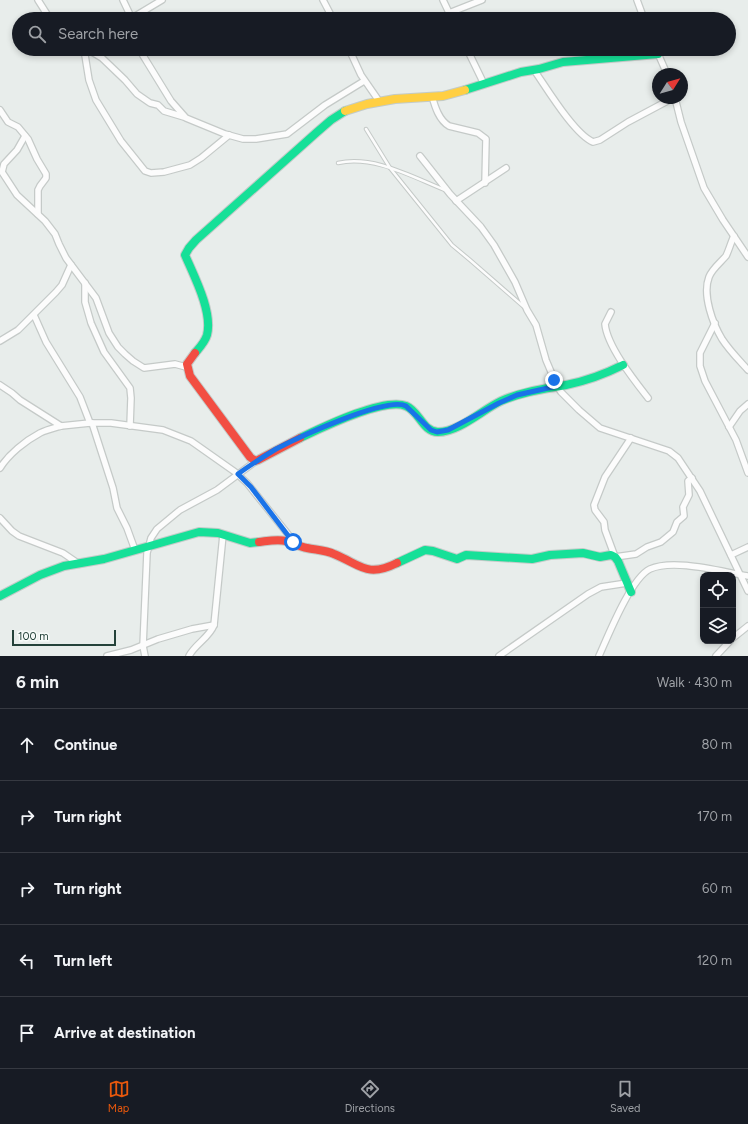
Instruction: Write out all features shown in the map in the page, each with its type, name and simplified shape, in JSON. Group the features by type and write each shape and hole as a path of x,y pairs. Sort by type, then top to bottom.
{"street":[{"path":"38,0 46,12"},
{"path":"123,0 129,12"},
{"path":"143,12 162,0"},
{"path":"323,0 329,12"},
{"path":"444,0 449,12"},
{"path":"452,12 482,0"},
{"path":"637,0 641,12"},
{"path":"86,56 89,80 96,100 121,141 145,171 151,173 164,172 190,165 229,135"},
{"path":"98,56 141,97 150,103 158,105 164,111 184,117 229,135 248,140 287,134 325,105 364,80"},
{"path":"143,56 168,98 184,117"},
{"path":"352,56 364,80 379,101"},
{"path":"470,56 484,84"},
{"path":"186,367 204,342 208,326 204,301 186,260 185,252 334,117 346,110 379,101 443,96 521,72 563,62 618,56"},
{"path":"659,56 664,68"},
{"path":"534,70 573,125 585,138 593,142 600,140 638,116 662,104"},
{"path":"432,96 434,106 445,123 449,126 478,133 486,140 485,183"},
{"path":"676,104 703,186 747,254"},
{"path":"0,110 8,122 18,128 25,136 46,175 38,190 38,214"},
{"path":"25,136 17,150 4,164 2,172 17,195 38,214 56,234 60,246 71,265 97,300 105,324 113,339 124,354 144,368 175,364 186,367"},
{"path":"420,156 447,191 481,227 494,245 515,282 527,310 536,325 546,360 561,392 598,427 674,454 700,491 748,591"},
{"path":"456,201 506,168"},
{"path":"734,236 726,255 713,270 707,282 707,296 715,324 722,340 748,370"},
{"path":"0,341 13,334 34,315 62,285 71,265"},
{"path":"85,283 85,302 90,323 104,352 130,388 130,426"},
{"path":"611,312 606,321 606,328 623,365 648,398"},
{"path":"34,315 46,342 80,397 91,423 113,488 118,508 135,550"},
{"path":"715,324 700,351 700,366 704,381 736,440 748,473"},
{"path":"145,656 143,646 148,546 151,538 157,530 184,507 218,490 256,461 281,447 318,430 377,408 395,404 404,404 429,429 434,432 439,432 452,428 517,395 584,380 623,365"},
{"path":"186,367 190,376 250,457 256,461"},
{"path":"2,388 61,426"},
{"path":"729,427 740,411 748,404"},
{"path":"0,468 4,461 24,443 41,432 61,426 111,423 163,430 191,440 238,474 251,487 297,545"},
{"path":"631,438 605,477 594,505 595,510 604,522 605,530 615,557 631,592"},
{"path":"0,596 40,575 70,565 104,559 199,532 209,532 223,535 250,543 278,540 305,548 321,550 334,554 364,569 376,572 388,568 425,550 433,551 457,559 466,555 519,560 550,555 583,553 604,557 611,555 615,557 636,554 647,547 661,542 673,532 676,522 684,516 683,508 689,495 688,481 692,478"},
{"path":"0,515 5,524"},
{"path":"0,518 13,532 26,540 63,553 79,564"},
{"path":"189,656 193,649 214,625 223,535"},
{"path":"731,555 748,547"},
{"path":"599,656 631,592 651,569 673,565 691,566 748,576"},
{"path":"499,656 600,587 627,583"},
{"path":"107,656 143,646 158,639 214,625"},
{"path":"736,636 748,626"},
{"path":"716,656 727,644"}],"lane":[{"path":"366,129 390,168 452,245 527,310"},
{"path":"338,162 349,160 360,161 390,168 447,191"}],"traffic: fast":[{"path":"465,90 521,72 539,69 563,62 634,56"},
{"path":"195,353 205,340 208,326 202,294 185,255 189,248 196,240 316,133 331,120 345,111"},
{"path":"300,438 353,415 383,406 396,404 406,406 414,412 428,429 438,432 446,431 462,425 501,401 516,395 581,381 623,365"},
{"path":"0,596 40,575 64,566 104,559 199,532 218,533 250,543 259,542"},
{"path":"397,563 425,550 433,551 457,559 466,555 532,559 550,555 583,553 600,557 611,555 618,561 631,592"}],"traffic: slow":[{"path":"345,111 367,104 395,99 443,96 465,90"}],"traffic: jam":[{"path":"195,353 187,364 190,376 250,457 255,461 258,460 300,438"},
{"path":"259,542 276,540 286,541 331,553 358,566 371,570 387,567 397,563"}],"route":[{"path":"293,542 251,487 238,474 256,461 281,447 318,430 353,416 395,404 401,404 412,410 432,431 439,432 448,430 517,395 557,386 554,380"}]}
